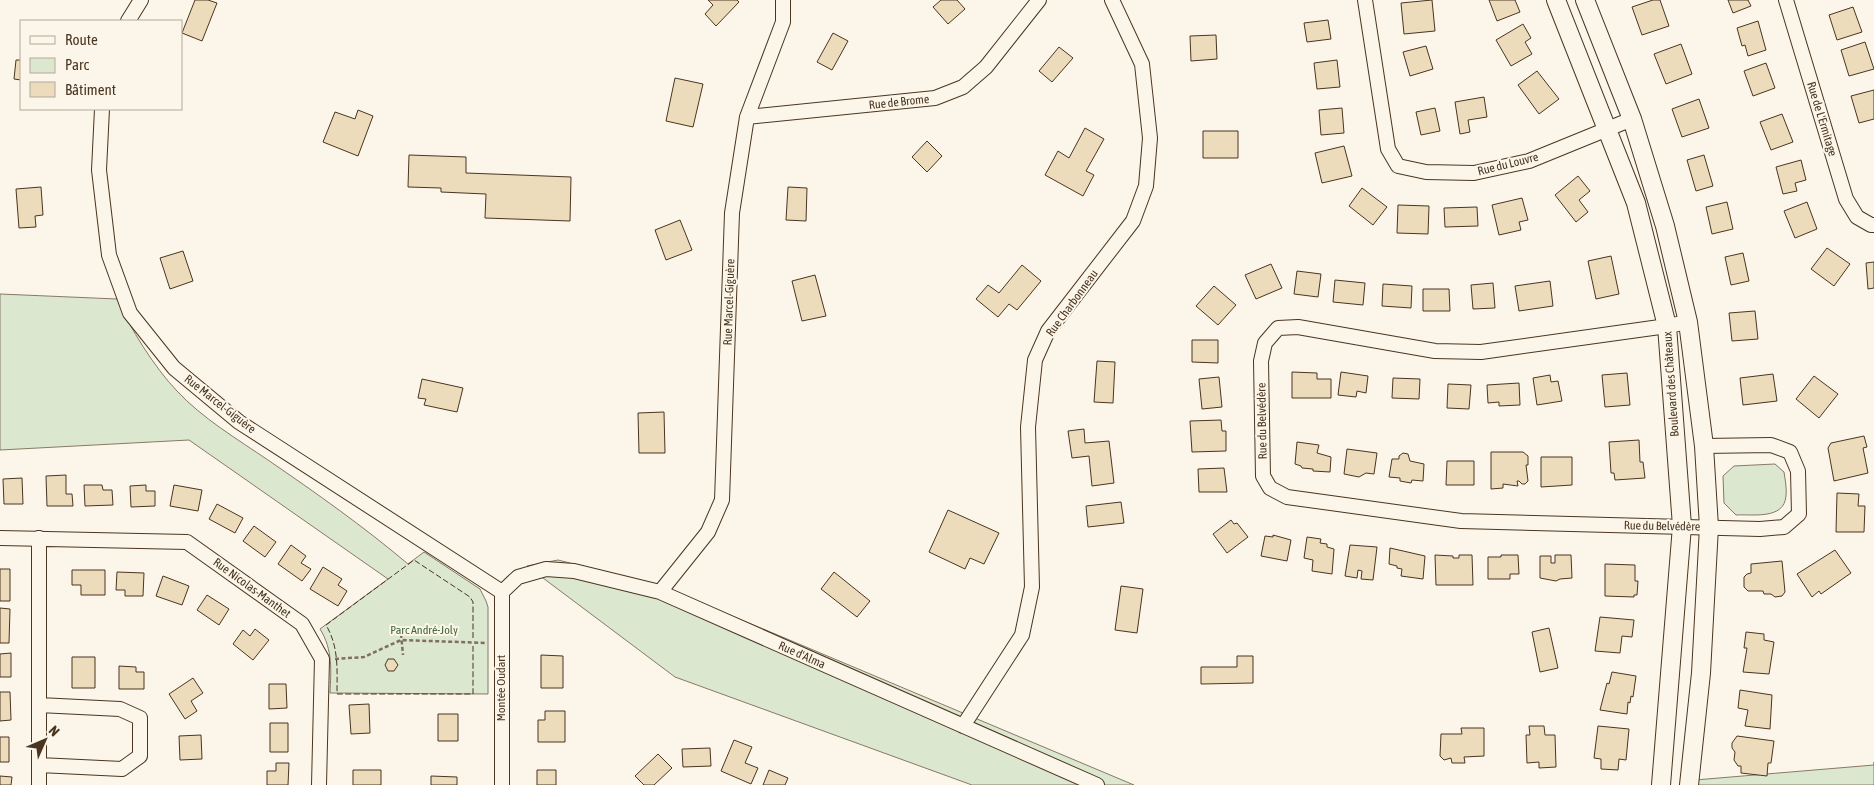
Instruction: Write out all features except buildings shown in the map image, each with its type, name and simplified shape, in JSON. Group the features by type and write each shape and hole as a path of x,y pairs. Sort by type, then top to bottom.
{"street":[{"path":"129,20 141,0"},
{"name":"Rue Marcel-Giguère","path":"660,592 708,532 722,500 732,213 746,117 783,22 783,0"},
{"name":"Rue de Brome","path":"746,117 935,98 963,87 986,67 1039,0"},
{"name":"Rue Charbonneau","path":"963,726 1022,634 1032,587 1028,427 1035,360 1048,331 1133,221 1146,186 1150,138 1142,64 1112,0"},
{"name":"Rue du Louvre","path":"1365,0 1388,149 1398,166 1426,172 1474,173 1529,161 1632,119"},
{"name":"Boulevard des Châteaux","path":"1556,0 1636,203 1666,326 1682,526 1661,785"},
{"name":"Boulevard des Châteaux","path":"1585,0 1632,119 1665,226 1688,322 1704,446 1709,527 1701,673 1689,785"},
{"name":"Rue de L'Ermitage","path":"1786,0 1846,200 1857,217 1871,226 1874,225"},
{"name":"Rue Marcel-Giguère","path":"102,110 99,170 108,255 130,313 174,368 239,422 502,592"},
{"name":"Rue du Belvédère","path":"1688,322 1481,352 1434,352 1298,327 1278,328 1265,343 1261,361 1263,476 1270,488 1286,497 1461,521 1709,527"},
{"path":"1704,446 1771,445 1790,452 1798,471 1799,514 1784,527 1760,529 1709,527"},
{"name":"Rue Nicolas-Manthet","path":"0,538 187,542 302,624 322,659 319,785"},
{"path":"39,538 39,785"},
{"name":"Rue d'Alma","path":"502,592 518,577 546,569 574,571 660,592 1097,785"},
{"name":"Montée Oudart","path":"502,592 502,785"},
{"path":"39,705 120,709 140,718 140,756 122,769 39,764"}],"path":[{"path":"401,634 403,655"},
{"path":"337,659 364,657 394,642 403,640 487,644"}],"green space":[{"name":"Parc André-Joly","path":"0,294 117,299 151,359 177,391 197,410 339,510 408,564 424,552 480,589 488,607 488,694 330,693 331,668 329,652 320,629 388,579 189,440 0,450"},
{"path":"1775,464 1784,472 1786,490 1784,504 1780,509 1767,514 1736,515 1724,503 1723,476 1734,466"},
{"path":"558,560 661,586 1134,785 972,785 675,677 527,566"},
{"path":"1874,765 1874,785 1695,785 1695,780"}],"fence":[{"path":"473,638 473,602 470,597 414,560 326,625 335,650 337,694 473,694 473,646"}]}
